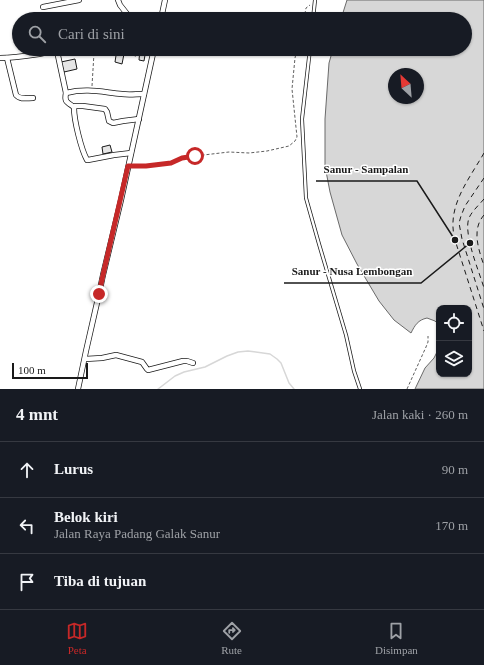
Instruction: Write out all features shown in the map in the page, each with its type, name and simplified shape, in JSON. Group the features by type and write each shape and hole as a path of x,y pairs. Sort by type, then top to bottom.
{"street":[{"path":"44,7 79,0"},
{"path":"118,0 126,12"},
{"path":"162,12 165,0"},
{"path":"0,58 22,56"},
{"path":"58,56 66,93 66,101 74,107 83,106 105,109 109,121 113,123 139,119"},
{"path":"78,389 152,56"},
{"path":"7,58 16,95 20,98 33,98"},
{"path":"66,93 78,90 91,90 124,94 144,94"},
{"path":"74,107 77,128 87,160 114,154 131,153"},
{"path":"85,359 119,356 142,362 148,370 183,361 193,363"}],"lane":[{"path":"314,12 315,0"},
{"path":"309,56 302,119 306,198 318,244 346,334 354,371 360,389"}],"path":[{"path":"305,12 306,8 312,5 315,0"},
{"path":"91,90 94,56"},
{"path":"128,166 146,166 171,163 182,158 229,152 267,152 284,148 292,144 297,139 292,89 295,56"},
{"path":"407,389 428,342 428,336"}],"shaded area":[{"path":"347,0 484,0 484,389 415,389 425,368 436,354 436,377 472,377 472,305 436,305 436,322 427,318 421,320 417,323 411,333 394,320 379,301 342,235 330,192 325,166 325,119 329,63 331,56 472,56 472,12 343,12"}],"building":[{"path":"116,56 124,56 122,64 115,62"},
{"path":"139,56 145,56 144,61 139,60"},
{"path":"75,59 77,69 64,72 61,62"},
{"path":"110,145 112,152 103,154 102,147"}],"waterway":[{"path":"158,389 175,376 184,372 205,367 238,352 248,351 270,354 277,359 281,363 289,383 294,389"}],"ferry route":[{"path":"484,153 465,184 453,216 455,240 484,331"},
{"path":"484,178 465,206 459,223 462,239 484,309"},
{"path":"484,199 470,215 468,225 468,233 475,263 484,288"},
{"path":"484,215 480,221 477,234 478,247 484,266"}],"place":[{"name":"Sanur - Sampalan","path":"455,240"},
{"name":"Sanur - Nusa Lembongan","path":"470,243"}],"route":[{"path":"99,294 128,166 146,166 171,163 182,158 195,156"}]}
